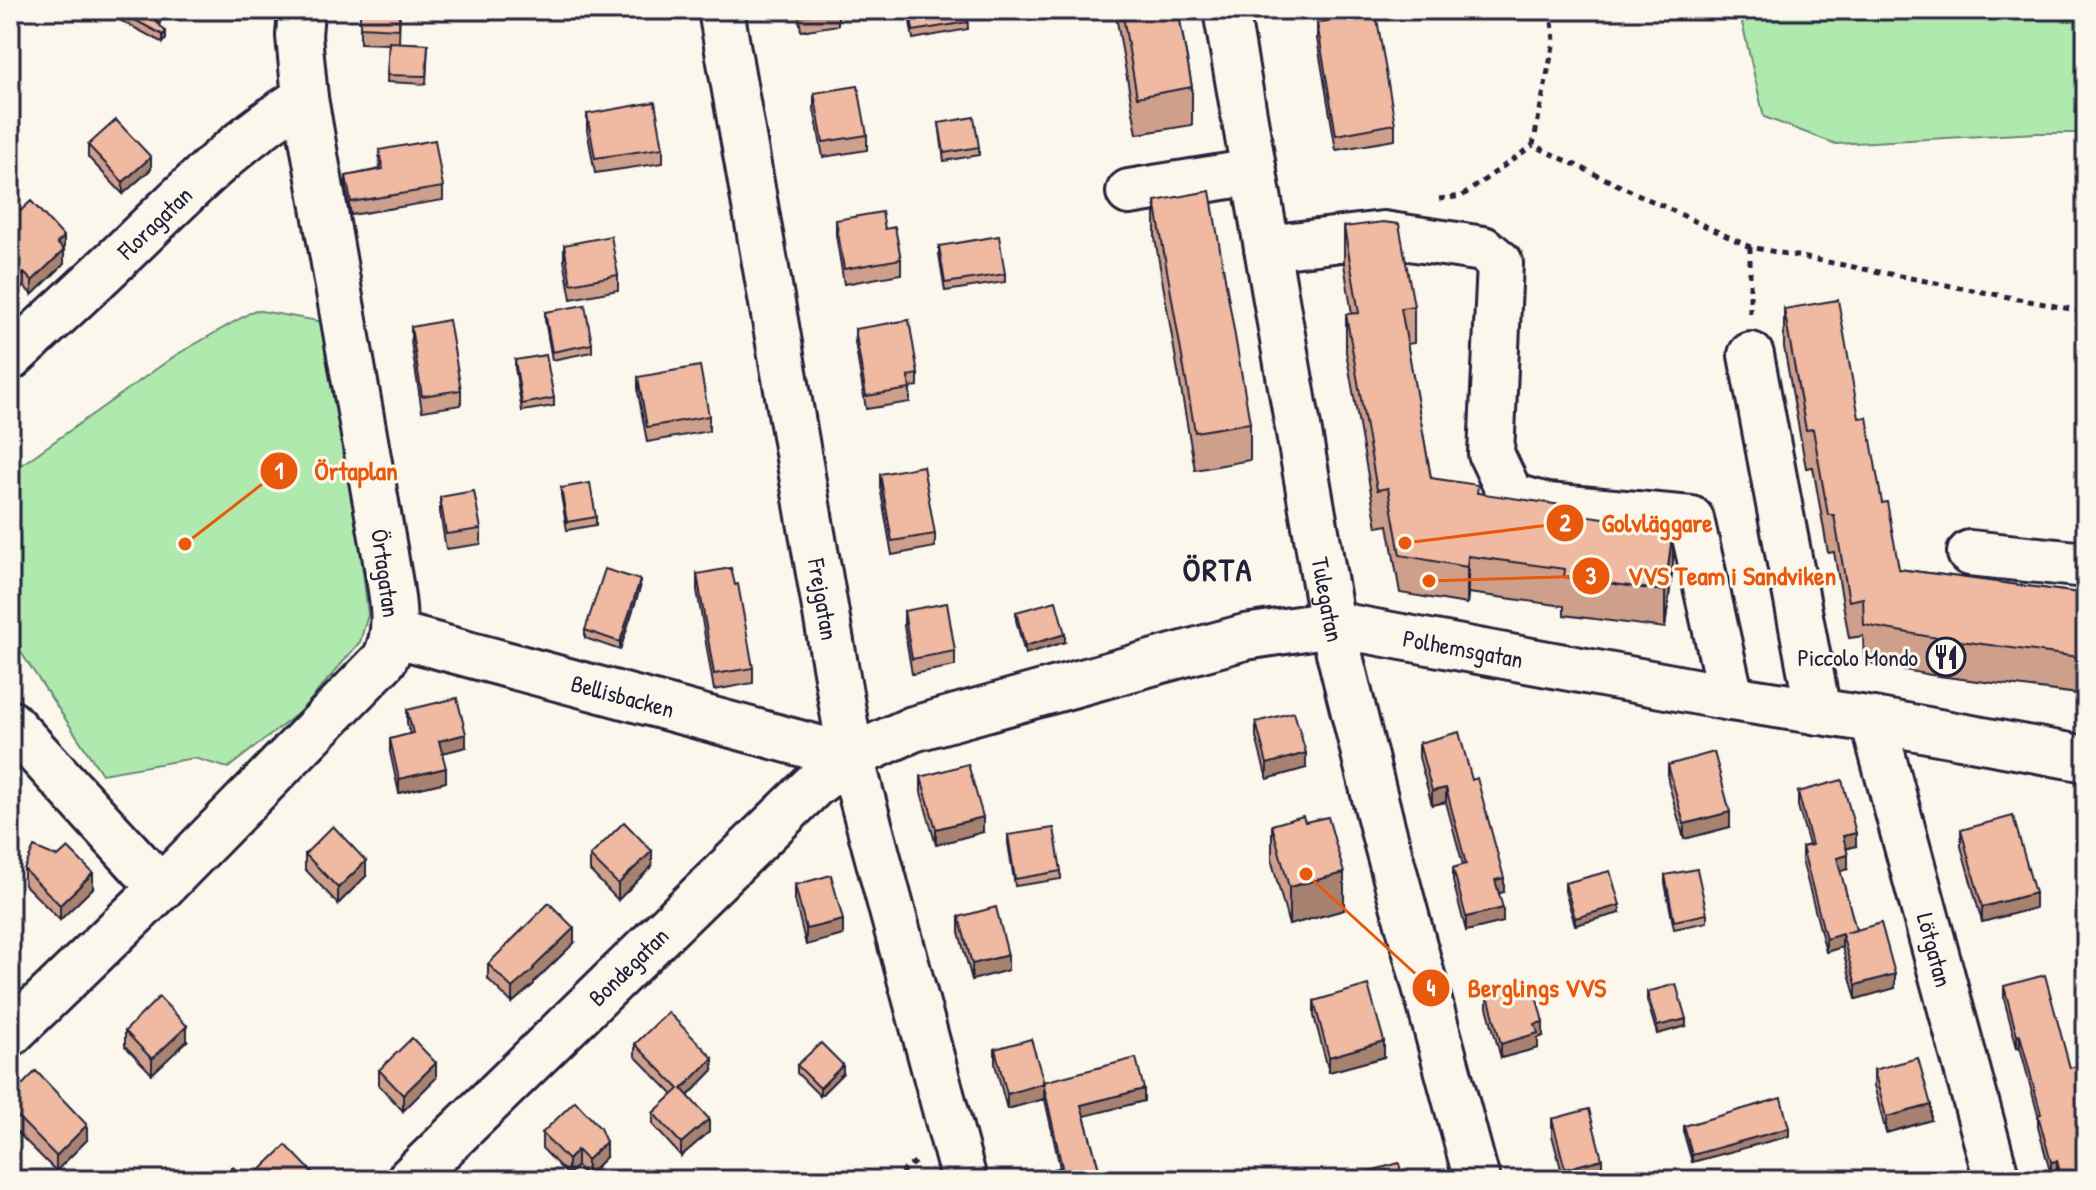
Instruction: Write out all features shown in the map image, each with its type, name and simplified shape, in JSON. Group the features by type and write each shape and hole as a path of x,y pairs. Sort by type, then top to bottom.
{"street":[{"name":"Örtagatan","path":"10,1034 161,888 384,660 392,647 392,601 385,554 305,98 299,36 301,10"},
{"name":"Frejgatan","path":"721,10 851,757 964,1180"},
{"name":"Tulegatan","path":"1226,10 1332,624 1383,830 1477,1180"},
{"name":"Floragatan","path":"10,358 173,203 276,115 305,98"},
{"path":"1129,192 1254,172"},
{"path":"1267,248 1383,234 1483,249 1500,263 1491,454 1511,496 1547,506 1691,519 1731,698"},
{"path":"1751,355 1818,712"},
{"path":"1970,553 2086,565"},
{"name":"Polhemsgatan","path":"851,757 913,729 1245,637 1332,624 1731,698 2086,759"},
{"name":"Bellisbacken","path":"393,634 851,757"},
{"name":"Lötgatan","path":"1873,720 1997,1180"},
{"path":"10,723 161,888"},
{"name":"Bondegatan","path":"409,1180 814,785 851,757"}],"path":[{"path":"1551,10 1554,41 1533,145 1750,247 2086,312"},
{"path":"1750,247 1751,355"}],"green space":[{"path":"1739,10 2086,10 2086,133 1836,144 1764,117"},
{"path":"255,310 330,323 340,371 368,615 360,642 301,711 228,768 194,758 102,774 10,636 10,473 176,355"}],"building":[{"path":"116,10 162,10 156,21 166,32 163,35"},
{"path":"360,10 399,10 399,29 360,27"},
{"path":"800,10 838,10 801,16"},
{"path":"910,10 967,10 968,22 913,31"},
{"path":"1122,10 1178,10 1192,87 1137,97"},
{"path":"1376,13 1395,124 1336,135 1317,23"},
{"path":"10,17 19,27 10,36"},
{"path":"389,42 428,44 426,76 387,75"},
{"path":"858,86 867,135 823,142 814,93"},
{"path":"655,102 663,148 595,158 587,114"},
{"path":"974,117 979,147 944,153 939,123"},
{"path":"116,120 151,157 123,182 88,145"},
{"path":"435,140 443,187 351,202 346,176 383,169 379,150"},
{"path":"1210,191 1250,423 1195,432 1155,201"},
{"path":"31,201 64,237 57,243 64,250 32,281 24,273 10,286 10,221"},
{"path":"882,212 885,229 895,227 901,259 844,269 836,220"},
{"path":"1383,222 1399,224 1414,306 1401,308 1431,478 1478,485 1477,493 1576,507 1575,514 1673,528 1665,591 1564,577 1565,569 1468,556 1467,567 1400,555 1388,488 1377,490 1346,314 1359,313 1344,227"},
{"path":"611,236 618,275 571,284 564,245"},
{"path":"999,236 1005,274 945,283 939,246"},
{"path":"1838,300 1859,418 1867,417 1882,503 1887,502 1899,569 2086,594 2086,658 1864,625 1863,598 1849,601 1834,515 1828,515 1813,429 1806,430 1784,309"},
{"path":"585,305 592,344 552,352 545,312"},
{"path":"449,320 461,390 422,396 411,327"},
{"path":"909,320 918,374 908,376 910,389 866,396 855,329"},
{"path":"546,355 554,398 522,404 515,360"},
{"path":"700,366 709,416 647,427 638,377"},
{"path":"923,466 935,534 892,541 880,474"},
{"path":"590,483 596,517 567,522 561,488"},
{"path":"474,491 481,529 446,534 440,497"},
{"path":"731,568 735,585 738,584 753,668 714,674 697,574"},
{"path":"605,569 640,580 620,642 585,630"},
{"path":"1056,601 1065,634 1025,646 1016,612"},
{"path":"947,603 955,651 912,659 904,611"},
{"path":"457,698 466,734 439,741 446,768 399,779 390,739 413,733 407,710"},
{"path":"1294,712 1306,753 1267,764 1256,722"},
{"path":"1459,732 1472,780 1477,778 1504,878 1495,880 1503,908 1466,917 1453,868 1466,864 1446,788 1432,791 1419,743"},
{"path":"1714,752 1730,812 1684,824 1668,765"},
{"path":"968,764 983,817 936,829 921,777"},
{"path":"1842,780 1856,833 1843,836 1848,855 1837,858 1856,930 1846,933 1881,923 1895,974 1856,985 1842,934 1826,939 1802,847 1812,845 1798,792"},
{"path":"1303,816 1305,822 1328,817 1344,873 1289,887 1272,825"},
{"path":"2013,816 2035,893 1982,907 1961,830"},
{"path":"624,822 652,851 618,884 590,856"},
{"path":"333,826 366,861 338,888 305,854"},
{"path":"1054,828 1061,871 1015,879 1008,835"},
{"path":"34,847 58,857 68,848 93,873 60,905 24,869"},
{"path":"1697,869 1707,914 1674,921 1665,875"},
{"path":"1610,871 1620,905 1575,918 1565,883"},
{"path":"831,875 843,920 806,929 795,885"},
{"path":"549,903 574,928 512,988 488,964"},
{"path":"996,907 1008,955 972,964 959,917"},
{"path":"2045,975 2070,1068 2084,1064 2086,1072 2086,1180 2062,1180 2057,1161 2051,1162 2020,1035 2017,1036 2004,986"},
{"path":"1532,980 1543,1022 1535,1024 1538,1033 1501,1044 1487,992"},
{"path":"1676,984 1686,1019 1657,1026 1647,992"},
{"path":"1368,985 1384,1041 1329,1057 1314,1001"},
{"path":"159,997 187,1026 152,1059 125,1031"},
{"path":"668,1012 713,1058 682,1089 709,1119 681,1143 653,1113 679,1089 635,1044"},
{"path":"412,1038 436,1063 403,1095 379,1070"},
{"path":"1031,1039 1044,1083 1007,1094 995,1049"},
{"path":"821,1043 843,1065 820,1088 797,1065"},
{"path":"1136,1058 1144,1089 1081,1105 1102,1180 1031,1180 1029,1176 1062,1167 1043,1082"},
{"path":"1918,1058 1931,1105 1886,1117 1874,1070"},
{"path":"36,1071 87,1125 56,1156 10,1109 10,1097"},
{"path":"1781,1098 1789,1128 1692,1155 1684,1126"},
{"path":"575,1101 600,1128 606,1142 587,1160 577,1150 568,1160 542,1133"},
{"path":"1589,1109 1602,1159 1565,1169 1552,1119"},
{"path":"286,1145 318,1178 256,1180 253,1177"},
{"path":"1399,1163 1403,1180 1360,1180 1359,1174"},
{"path":"233,1167 245,1180 219,1180"}],"place":[{"name":"Golvläggare","path":"1405,543"},
{"name":"Örtaplan","path":"185,544"},
{"name":"VVS Team i Sandviken","path":"1429,581"},
{"name":"Piccolo Mondo","path":"1946,657"},
{"name":"Berglings VVS","path":"1306,874"}],"district":[{"name":"ÖRTA","path":"1218,569"}]}
